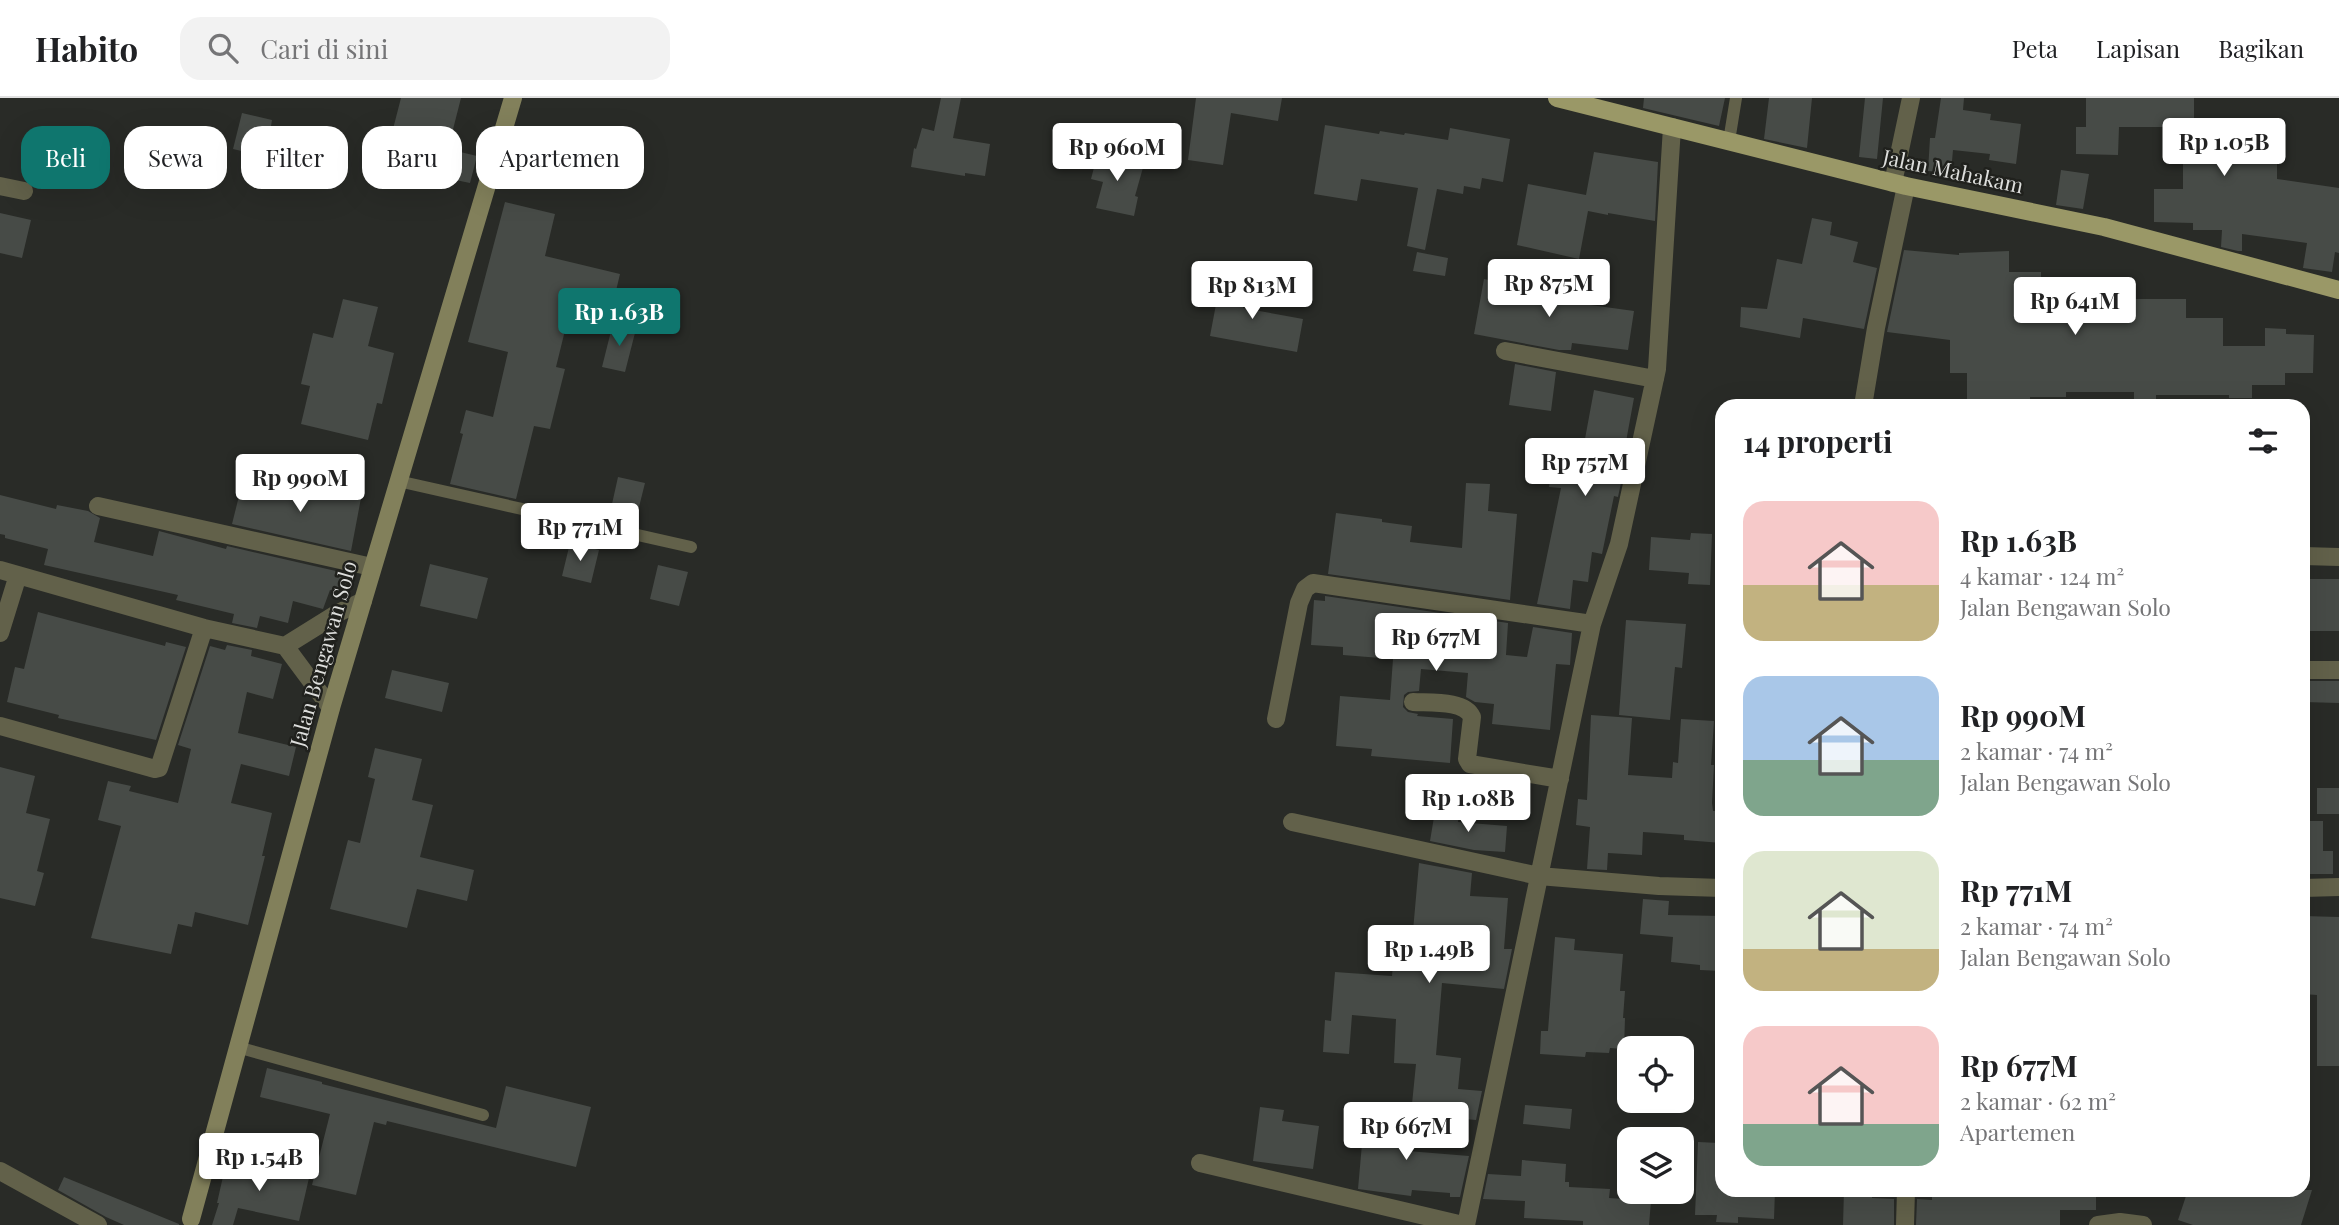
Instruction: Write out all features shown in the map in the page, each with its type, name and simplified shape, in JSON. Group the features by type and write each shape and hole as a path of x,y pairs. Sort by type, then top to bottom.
{"main road":[{"name":"Jalan Bengawan Solo","path":"190,1222 331,708 513,98"},
{"name":"Jalan Mahakam","path":"1557,98 1900,184 2104,227 2339,290"}],"street":[{"path":"1864,399 1900,184 1911,98"},
{"path":"1200,1163 1465,1225 1592,624 1619,544 1655,379 1672,127"},
{"path":"0,186 23,191"},
{"path":"1505,351 1655,379"},
{"path":"98,506 372,567"},
{"path":"2310,556 2339,557"},
{"path":"0,569 204,628 285,646 331,708"},
{"path":"0,633 18,575"},
{"path":"1276,719 1299,603 1305,589 1312,583 1592,624"},
{"path":"285,646 329,618 363,601"},
{"path":"0,726 159,768 204,628"},
{"path":"2310,670 2339,670"},
{"path":"1413,702 1462,707 1469,711 1472,717 1467,759 1470,764 1560,779"},
{"path":"1292,822 1539,876 1715,888"},
{"path":"2310,888 2339,887"},
{"path":"0,1171 99,1225"},
{"path":"1905,1225 1906,1197"},
{"path":"2098,1225 2120,1222 2143,1225"}],"lane":[{"path":"1729,141 1736,98"},
{"path":"398,481 691,547"},
{"path":"237,1047 483,1115"}],"building":[{"path":"401,98 461,98 454,126 394,126"},
{"path":"941,98 961,98 953,138 990,144 985,176 965,173 965,176 911,167 914,148 916,149 922,128 934,131"},
{"path":"1196,98 1282,98 1278,121 1231,113 1223,165 1188,160"},
{"path":"1644,98 1725,98 1719,126 1643,108"},
{"path":"1769,98 1812,98 1807,148 1764,139"},
{"path":"1865,98 1883,98 1877,159 1859,157"},
{"path":"1941,98 1964,98 1963,110 1991,114 1990,120 2021,124 2016,164 1989,160 1990,154 1953,150 1951,172 1928,171 1930,138 1935,138"},
{"path":"2086,98 2194,98 2194,126 2277,126 2277,179 2339,188 2339,253 2335,252 2332,272 2303,268 2307,243 2242,234 2242,251 2238,251 2221,247 2222,230 2193,230 2193,223 2154,222 2154,189 2183,189 2183,127 2119,127 2118,155 2076,154 2076,127 2086,127"},
{"path":"242,113 272,120 271,126 241,126 241,151 233,149"},
{"path":"1325,125 1379,134 1380,131 1405,133 1448,140 1450,128 1510,139 1503,182 1482,178 1480,189 1464,186 1463,194 1437,189 1425,250 1407,246 1418,188 1361,179 1357,201 1314,194"},
{"path":"462,152 476,156 470,183 462,181"},
{"path":"1098,152 1144,164 1135,196 1138,197 1134,216 1096,208 1103,182 1091,179"},
{"path":"1594,152 1658,162 1655,221 1588,211 1579,259 1517,245 1528,184 1586,195"},
{"path":"2061,170 2089,174 2083,209 2056,205"},
{"path":"505,202 555,214 545,256 620,274 610,316 571,306 556,367 565,369 550,429 534,426 516,499 450,484 463,434 460,433 466,410 493,417 508,352 468,342"},
{"path":"0,213 31,220 22,258 0,253"},
{"path":"1812,218 1832,222 1830,235 1858,242 1853,262 1877,268 1864,329 1803,318 1800,338 1740,327 1741,307 1767,309 1777,259 1802,264"},
{"path":"1904,250 1959,255 2009,251 2009,272 2041,272 2041,281 2068,282 2068,288 2093,288 2093,294 2129,294 2129,299 2186,299 2186,318 2223,318 2223,346 2265,346 2265,328 2286,329 2286,334 2314,335 2313,373 2285,373 2285,385 2252,385 2252,398 2229,398 2229,395 2156,395 2156,399 2134,399 2134,392 2066,392 2066,397 1967,399 1967,373 1950,373 1950,340 1887,332"},
{"path":"1417,252 1448,258 1445,276 1413,271"},
{"path":"1221,278 1248,283 1243,308 1303,319 1297,352 1210,336"},
{"path":"1484,279 1521,286 1520,290 1577,296 1576,303 1634,311 1628,350 1572,343 1571,350 1559,350 1474,334"},
{"path":"343,299 378,307 368,346 394,353 382,404 377,403 368,440 301,424 310,386 301,384 313,333 333,338"},
{"path":"613,323 636,329 625,372 602,367"},
{"path":"1515,364 1556,372 1551,411 1509,405"},
{"path":"1594,390 1634,398 1618,497 1614,496 1602,554 1592,552 1588,582 1573,580 1570,609 1537,604 1561,488 1549,487 1554,451 1582,455"},
{"path":"618,477 645,483 638,511 612,504"},
{"path":"276,481 361,498 351,551 232,524 242,484 273,492"},
{"path":"1466,483 1490,484 1488,511 1517,514 1510,600 1328,574 1336,513 1412,526 1410,542 1462,548"},
{"path":"0,495 56,509 57,505 88,511 100,518 94,542 153,556 159,531 226,549 227,546 349,574 344,593 330,590 323,609 293,601 288,623 260,616 257,628 232,623 234,614 176,600 178,595 44,565 48,549 5,538 5,535 0,534"},
{"path":"1691,533 1712,534 1710,585 1688,584 1689,573 1649,570 1651,537 1690,540"},
{"path":"570,543 599,550 591,583 562,576"},
{"path":"430,564 488,578 477,619 420,606"},
{"path":"658,565 688,572 679,606 650,599"},
{"path":"2310,579 2339,579 2339,631 2310,631"},
{"path":"1325,596 1508,623 1506,655 1527,657 1533,627 1572,633 1570,665 1556,664 1550,730 1492,724 1494,704 1475,702 1466,697 1468,673 1421,669 1419,691 1404,695 1403,707 1408,712 1418,714 1417,716 1453,719 1450,763 1371,756 1372,749 1336,746 1340,696 1390,700 1393,659 1343,655 1343,647 1311,645 1314,600 1325,601"},
{"path":"38,612 165,646 166,642 186,647 156,740 58,718 59,715 7,702 15,667 24,669"},
{"path":"1626,620 1686,624 1682,668 1675,667 1670,720 1619,715"},
{"path":"227,645 252,650 251,656 282,664 273,699 247,692 238,733 296,747 289,776 241,764 231,803 272,813 262,856 265,856 248,925 195,912 192,927 178,924 171,954 91,938 121,826 98,820 108,781 131,786 129,791 178,803 191,749 178,745 210,646 225,650"},
{"path":"392,670 449,683 442,712 385,698"},
{"path":"2310,681 2339,681 2339,703 2310,702"},
{"path":"1591,715 1632,718 1628,775 1672,778 1673,762 1678,763 1681,719 1714,721 1711,765 1714,765 1712,803 1715,811 1715,842 1684,840 1684,835 1643,832 1642,855 1608,853 1607,870 1587,869 1590,827 1576,825 1578,799 1587,800"},
{"path":"375,748 422,759 412,800 433,805 420,857 474,870 467,901 417,889 407,928 330,909 348,840 360,843 375,779 368,777"},
{"path":"0,767 35,776 26,813 50,819 37,871 44,873 35,906 0,898"},
{"path":"2317,788 2339,788 2339,814 2317,814"},
{"path":"1435,811 1459,814 1458,822 1507,826 1505,852 1474,850 1430,841"},
{"path":"2310,821 2323,821 2323,851 2333,851 2333,874 2310,874"},
{"path":"1419,863 1472,873 1470,896 1508,898 1504,949 1512,949 1504,989 1442,983 1436,1055 1461,1058 1458,1089 1482,1091 1476,1120 1411,1114 1416,1064 1394,1063 1396,1019 1352,1015 1349,1054 1323,1052 1325,1020 1331,1021 1335,972 1392,976 1396,930 1413,931"},
{"path":"1643,899 1669,901 1668,915 1715,916 1715,971 1700,970 1700,965 1671,962 1673,937 1640,934"},
{"path":"2310,916 2339,917 2339,1066 2317,1066 2317,995 2310,994"},
{"path":"1555,937 1575,939 1574,950 1623,954 1620,991 1625,991 1624,1036 1617,1036 1617,1048 1610,1048 1609,1053 1586,1052 1585,1057 1540,1054 1541,1031 1548,1031"},
{"path":"267,1068 496,1128 506,1086 591,1107 576,1167 387,1121 386,1125 374,1122 356,1195 312,1185 330,1114 260,1097"},
{"path":"1525,1105 1572,1109 1570,1129 1523,1124"},
{"path":"1260,1107 1284,1110 1282,1121 1319,1126 1313,1169 1253,1161"},
{"path":"1371,1113 1411,1117 1408,1151 1469,1156 1460,1197 1450,1197 1450,1193 1412,1190 1411,1196 1358,1189 1362,1144 1368,1145"},
{"path":"1698,1142 1715,1143 1715,1197 1775,1197 1774,1219 1738,1217 1738,1223 1716,1222 1717,1215 1695,1215"},
{"path":"227,1159 309,1178 299,1221 238,1208 233,1225 212,1225"},
{"path":"1522,1160 1566,1164 1565,1182 1569,1182 1569,1187 1610,1189 1609,1198 1617,1199 1617,1204 1651,1204 1649,1225 1583,1225 1583,1221 1524,1218 1525,1201 1483,1199 1488,1174 1521,1176"},
{"path":"64,1177 179,1225 124,1225 58,1190"},
{"path":"1844,1197 1894,1199 1894,1225 1843,1225"},
{"path":"1932,1197 2096,1197 2096,1210 2060,1210 2060,1225 1916,1225 1917,1199 1932,1200"},
{"path":"2186,1197 2310,1197 2301,1225 2193,1225 2178,1220"}]}
